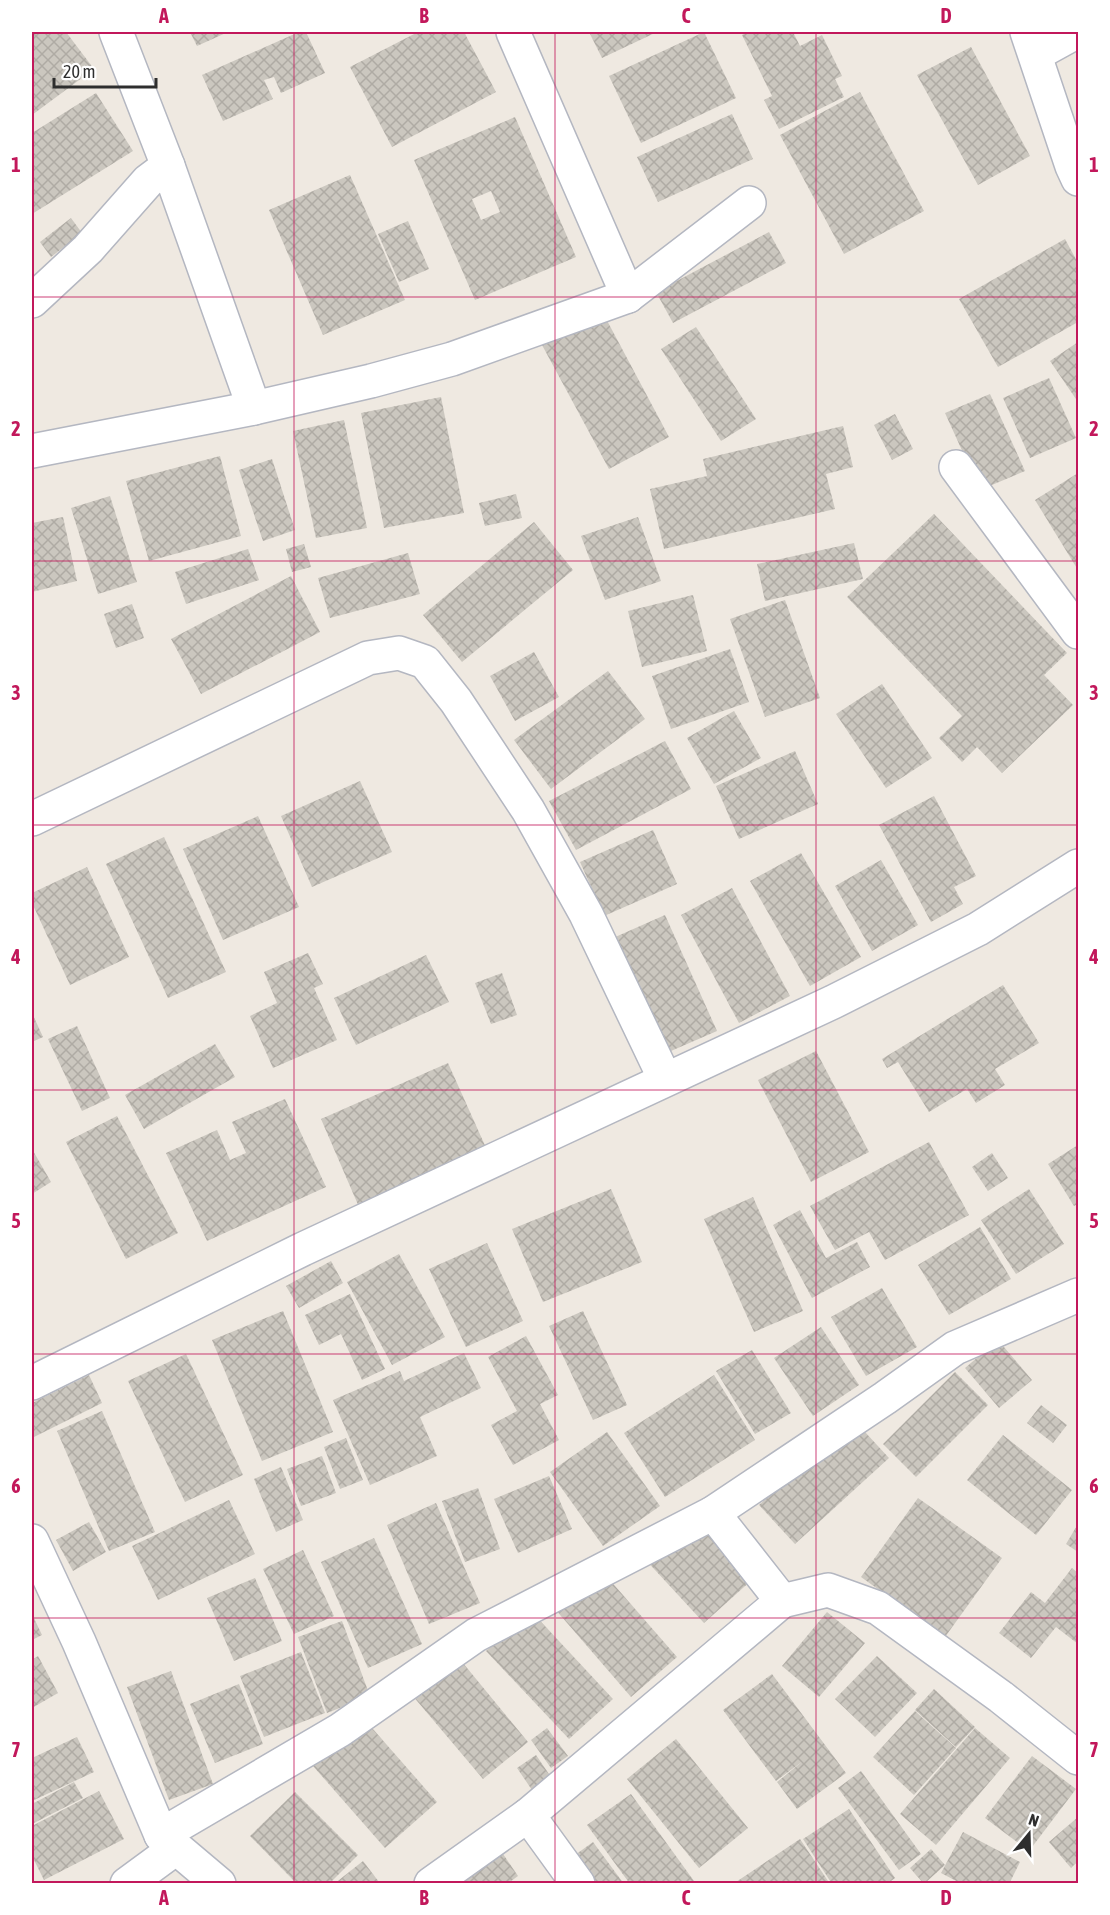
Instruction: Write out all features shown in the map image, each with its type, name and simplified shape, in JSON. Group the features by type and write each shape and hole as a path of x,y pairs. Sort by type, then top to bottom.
{"street":[{"path":"116,32 168,166 254,408"},
{"path":"513,32 628,296"},
{"path":"1076,32 1031,43 1078,179"},
{"path":"32,301 88,249 148,181 168,166"},
{"path":"32,452 254,408 371,381 452,359 628,296 749,203"},
{"path":"956,467 1078,632"},
{"path":"32,819 368,658 399,653 425,662 456,701 528,810 586,914 665,1079"},
{"path":"32,1383 303,1249 833,1002 978,929 1078,866"},
{"path":"127,1884 169,1841 340,1730 476,1635 713,1513 885,1398 955,1348 1078,1295"},
{"path":"713,1513 782,1601"},
{"path":"32,1541 169,1841 219,1884"},
{"path":"431,1884 528,1815 782,1601 828,1590 878,1608 1001,1697 1078,1758"},
{"path":"528,1815 578,1884"}],"building":[{"path":"32,32 66,32 94,69 32,115"},
{"path":"190,32 228,32 197,46"},
{"path":"299,32 306,32 325,73 281,93 274,77 264,80 273,99 223,121 202,75"},
{"path":"418,32 464,32 496,92 392,147 350,67"},
{"path":"589,32 657,32 602,58"},
{"path":"704,32 736,98 641,143 609,76"},
{"path":"749,32 793,32 800,46 822,35 842,76 835,79 844,97 779,129 764,100 772,96 742,35"},
{"path":"971,47 1030,156 978,185 917,75"},
{"path":"860,92 924,211 844,254 780,135"},
{"path":"96,93 133,151 32,214 32,133"},
{"path":"732,114 753,159 658,202 637,157"},
{"path":"515,117 576,257 475,300 414,160","holes":["491,191 500,212 481,220 472,199"]},
{"path":"350,175 405,300 323,335 269,210"},
{"path":"71,218 82,233 51,257 40,242"},
{"path":"408,221 429,269 399,282 378,234"},
{"path":"769,232 786,263 673,323 656,292"},
{"path":"1065,239 1078,263 1078,322 998,367 959,299"},
{"path":"603,313 669,437 609,469 542,345"},
{"path":"696,327 756,419 721,441 661,349"},
{"path":"1078,342 1078,402 1050,361"},
{"path":"1049,378 1076,438 1030,458 1003,398"},
{"path":"990,394 1025,471 980,490 945,413"},
{"path":"441,397 464,513 384,528 361,413"},
{"path":"895,414 913,449 892,460 874,425"},
{"path":"344,420 367,528 316,538 293,431"},
{"path":"843,426 853,467 826,474 835,509 664,549 650,489 707,476 703,459"},
{"path":"220,456 241,536 149,561 126,481"},
{"path":"272,459 295,530 263,541 239,470"},
{"path":"1078,473 1078,570 1035,500"},
{"path":"516,494 522,518 485,526 479,503"},
{"path":"110,496 137,582 98,594 71,508"},
{"path":"934,514 1067,653 1044,675 1073,705 1002,773 977,747 962,762 939,738 962,716 847,597"},
{"path":"63,517 77,581 32,592 32,523"},
{"path":"638,517 661,581 605,600 581,536"},
{"path":"534,522 573,570 462,662 423,615"},
{"path":"854,543 863,579 765,601 757,564"},
{"path":"304,544 311,567 292,572 286,549"},
{"path":"248,549 259,580 186,604 175,572"},
{"path":"408,553 420,594 330,618 318,578"},
{"path":"291,576 320,632 201,694 171,639"},
{"path":"693,595 707,651 642,667 628,611"},
{"path":"785,600 820,698 765,717 730,619"},
{"path":"132,604 144,638 116,648 104,614"},
{"path":"730,649 749,702 671,729 652,676"},
{"path":"534,652 559,697 515,721 490,676"},
{"path":"608,671 645,719 551,789 514,740"},
{"path":"882,684 932,758 886,788 836,714"},
{"path":"734,711 761,758 714,784 687,738"},
{"path":"665,741 691,789 576,850 549,801"},
{"path":"795,751 818,804 739,839 716,786"},
{"path":"360,781 392,852 312,887 281,816"},
{"path":"934,796 976,876 954,887 963,904 931,922 879,825"},
{"path":"258,816 299,907 223,940 183,849"},
{"path":"653,830 677,884 604,916 580,862"},
{"path":"164,837 226,972 168,998 106,864"},
{"path":"801,853 861,957 810,986 750,881"},
{"path":"881,860 918,925 872,951 835,886"},
{"path":"87,867 129,957 70,985 32,903 32,893"},
{"path":"732,888 790,996 739,1023 681,915"},
{"path":"665,915 717,1031 664,1054 613,938"},
{"path":"308,953 323,984 314,988 337,1040 273,1068 250,1016 277,1003 264,972"},
{"path":"426,955 449,1002 356,1045 334,998"},
{"path":"502,973 517,1015 491,1024 475,983"},
{"path":"1003,985 1039,1043 995,1069 1005,1085 976,1103 967,1089 929,1112 898,1062 887,1068 882,1059"},
{"path":"32,1013 43,1037 32,1042"},
{"path":"77,1026 110,1098 82,1111 48,1039"},
{"path":"215,1044 235,1077 144,1129 125,1095"},
{"path":"816,1051 869,1152 811,1182 758,1080"},
{"path":"448,1063 487,1150 359,1207 321,1119"},
{"path":"285,1099 326,1187 207,1241 166,1153 217,1130 230,1160 246,1153 232,1122"},
{"path":"117,1116 178,1233 126,1259 66,1142"},
{"path":"929,1142 969,1215 885,1260 869,1232 835,1250 810,1206"},
{"path":"1078,1145 1078,1204 1074,1206 1048,1164"},
{"path":"32,1149 51,1182 32,1194"},
{"path":"992,1153 1008,1178 988,1191 972,1167"},
{"path":"611,1189 642,1262 543,1302 512,1229"},
{"path":"1029,1189 1064,1244 1016,1274 981,1220"},
{"path":"753,1197 803,1311 754,1332 704,1219"},
{"path":"800,1210 826,1258 857,1242 870,1267 812,1298 773,1225"},
{"path":"980,1227 1011,1279 949,1315 918,1265"},
{"path":"487,1243 523,1321 466,1347 429,1269"},
{"path":"399,1254 445,1337 392,1365 347,1282"},
{"path":"331,1261 343,1283 299,1308 286,1286"},
{"path":"882,1288 917,1347 866,1376 831,1317"},
{"path":"350,1294 385,1369 362,1380 341,1334 319,1345 305,1315"},
{"path":"283,1311 333,1432 262,1461 212,1340"},
{"path":"583,1311 627,1405 593,1420 549,1326"},
{"path":"821,1327 859,1385 813,1416 774,1358"},
{"path":"526,1336 558,1395 540,1404 559,1440 513,1465 491,1425 517,1411 488,1357"},
{"path":"998,1340 1032,1380 999,1408 965,1368"},
{"path":"752,1350 791,1413 755,1434 716,1371"},
{"path":"464,1353 481,1388 420,1417 437,1456 370,1485 333,1400 400,1371 404,1381"},
{"path":"186,1354 243,1475 185,1502 128,1381"},
{"path":"955,1372 988,1405 916,1477 883,1444"},
{"path":"89,1375 102,1403 32,1438 32,1403"},
{"path":"714,1375 755,1440 665,1497 624,1433"},
{"path":"1041,1405 1067,1425 1053,1443 1027,1423"},
{"path":"102,1411 155,1532 109,1551 57,1431"},
{"path":"853,1419 889,1458 795,1544 759,1505"},
{"path":"607,1432 660,1506 603,1546 550,1472"},
{"path":"1003,1435 1072,1490 1036,1535 967,1480"},
{"path":"346,1438 363,1480 340,1489 324,1447"},
{"path":"322,1456 336,1493 301,1506 287,1469"},
{"path":"281,1467 303,1520 276,1532 254,1479"},
{"path":"549,1476 572,1529 518,1553 494,1499"},
{"path":"478,1488 500,1549 465,1562 442,1501"},
{"path":"918,1498 1002,1558 945,1637 861,1577"},
{"path":"229,1500 255,1554 158,1600 132,1546"},
{"path":"436,1503 480,1603 429,1624 387,1525"},
{"path":"693,1512 754,1578 704,1623 643,1557"},
{"path":"89,1522 106,1552 73,1571 56,1540"},
{"path":"1078,1524 1078,1552 1066,1544"},
{"path":"374,1538 422,1644 368,1668 321,1562"},
{"path":"303,1550 334,1616 294,1634 263,1569"},
{"path":"595,1563 677,1657 631,1697 549,1602"},
{"path":"1072,1568 1078,1573 1078,1644 1056,1627 1031,1658 999,1633 1031,1592 1045,1603"},
{"path":"255,1578 282,1641 234,1661 207,1598"},
{"path":"530,1610 613,1699 569,1739 486,1651"},
{"path":"827,1612 865,1643 819,1697 782,1666"},
{"path":"32,1614 42,1635 32,1640"},
{"path":"342,1621 370,1696 327,1713 298,1637"},
{"path":"301,1652 325,1713 264,1737 240,1676"},
{"path":"38,1656 58,1693 32,1708 32,1660"},
{"path":"877,1656 917,1693 875,1737 835,1699"},
{"path":"458,1657 528,1742 483,1779 412,1695"},
{"path":"171,1671 213,1784 169,1800 127,1687"},
{"path":"772,1674 846,1773 797,1809 777,1782 803,1761 776,1781 723,1710"},
{"path":"239,1684 263,1744 215,1763 190,1704"},
{"path":"934,1689 975,1727 956,1747 915,1710"},
{"path":"915,1711 956,1748 914,1795 873,1757"},
{"path":"365,1720 437,1802 385,1848 313,1766"},
{"path":"547,1728 568,1756 551,1768 531,1740"},
{"path":"975,1728 1010,1758 936,1845 900,1814"},
{"path":"77,1737 94,1772 32,1801 32,1758"},
{"path":"676,1739 748,1828 699,1868 627,1779"},
{"path":"536,1755 551,1777 532,1790 517,1768"},
{"path":"1032,1756 1076,1789 1029,1851 985,1818"},
{"path":"861,1771 921,1854 899,1870 838,1788"},
{"path":"74,1782 83,1798 32,1824 32,1804"},
{"path":"99,1791 124,1839 44,1880 32,1856 32,1826"},
{"path":"295,1792 358,1855 329,1884 297,1884 250,1836"},
{"path":"631,1794 694,1881 691,1884 630,1884 587,1825"},
{"path":"849,1809 895,1878 887,1884 832,1884 803,1839"},
{"path":"1078,1817 1078,1861 1071,1868 1049,1842"},
{"path":"963,1832 1020,1862 1009,1884 962,1884 941,1873"},
{"path":"800,1839 830,1884 733,1884"},
{"path":"593,1842 624,1884 597,1884 575,1855"},
{"path":"931,1849 945,1865 924,1884 910,1868"},
{"path":"503,1854 518,1876 507,1884 459,1884"},
{"path":"363,1861 379,1882 377,1884 334,1884"}]}
